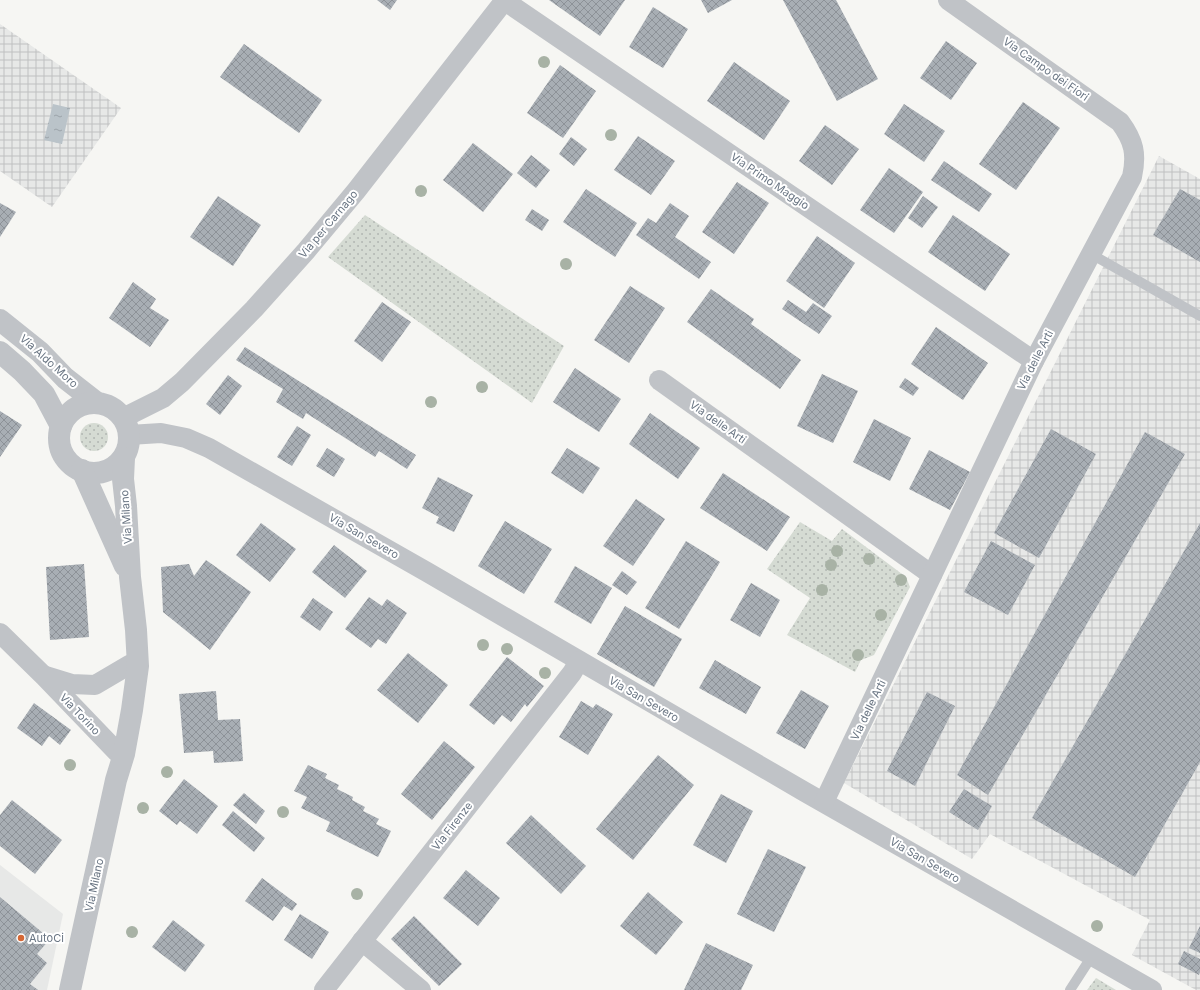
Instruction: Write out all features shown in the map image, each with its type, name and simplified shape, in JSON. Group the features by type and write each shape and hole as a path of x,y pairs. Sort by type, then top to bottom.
{"street":[{"name":"Via Primo Maggio","path":"505,0 1034,361"},
{"name":"Via per Carnago","path":"126,426 182,382 254,309 306,251 356,191 505,0"},
{"name":"Via Campo dei Fiori","path":"948,0 1120,122 1129,134 1134,147"},
{"name":"Via delle Arti","path":"824,802 1034,361 1132,177 1135,163 1134,147"},
{"name":"Via Aldo Moro","path":"0,320 40,352 65,378 98,403"},
{"path":"0,352 22,371 44,394 61,426"},
{"name":"Via delle Arti","path":"659,380 932,575"},
{"path":"98,403 113,408 126,426 129,444 124,458 106,470 95,472 82,470 66,458 61,448 59,435 61,426 70,413 83,405 98,403"},
{"name":"Via San Severo","path":"126,426 186,438 209,448 1152,990"},
{"name":"Via Milano","path":"70,990 116,780 124,754 138,666 123,479 124,458"},
{"name":"Via Milano","path":"82,470 130,577"},
{"name":"Via Milano","path":"116,780 117,752 129,665 136,630"},
{"name":"Via Torino","path":"0,633 44,676 117,752"},
{"name":"Via Firenze","path":"324,990 572,673 579,661"},
{"name":"Via Torino","path":"44,676 72,684 95,685 129,665"},
{"path":"362,942 421,990"}],"lane":[{"path":"1091,254 1200,316"},
{"path":"1070,990 1092,956"}],"shaded area":[{"path":"0,24 121,108 52,207 0,171"},
{"path":"1159,156 1200,179 1200,990 1196,990 1132,955 1150,920 990,834 972,859 844,783"},
{"path":"365,215 564,346 532,403 328,257"},
{"path":"94,423 100,424 104,427 107,431 107,443 104,447 100,450 94,451 88,450 84,447 81,443 80,437 81,431 84,427 88,424"},
{"path":"800,522 832,541 842,529 906,577 910,587 874,655 861,660 855,672 787,635 810,598 767,569"},
{"path":"0,865 63,914 47,990 0,990"},
{"path":"1096,978 1116,990 1087,990"}],"water":[{"path":"53,104 70,108 62,144 44,140"}],"building":[{"path":"377,0 397,0 390,10"},
{"path":"549,0 625,0 600,36"},
{"path":"701,0 732,0 708,13"},
{"path":"783,0 836,0 878,79 837,101"},
{"path":"653,7 688,29 663,68 629,47"},
{"path":"946,41 977,63 951,100 920,78"},
{"path":"244,44 322,100 299,133 220,77"},
{"path":"734,62 790,101 764,140 707,101"},
{"path":"560,65 596,91 563,138 527,113"},
{"path":"1023,102 1060,128 1016,190 979,164"},
{"path":"904,104 945,131 924,162 884,134"},
{"path":"825,125 859,149 832,185 799,161"},
{"path":"638,136 675,161 651,195 614,170"},
{"path":"571,137 587,149 574,166 559,154"},
{"path":"473,143 513,174 483,212 443,180"},
{"path":"531,155 550,170 536,188 517,173"},
{"path":"944,161 992,194 979,212 931,180"},
{"path":"889,168 923,192 894,233 860,210"},
{"path":"737,182 769,203 734,254 702,232"},
{"path":"586,189 637,223 615,257 563,222"},
{"path":"1180,189 1200,200 1200,262 1153,235"},
{"path":"218,196 261,225 233,266 190,237"},
{"path":"923,196 938,207 922,228 908,218"},
{"path":"0,203 16,212 0,237"},
{"path":"670,203 689,216 675,237 711,262 699,279 636,235 648,218 656,223"},
{"path":"532,209 549,220 542,231 525,220"},
{"path":"953,215 1010,254 985,291 928,252"},
{"path":"817,236 855,263 824,308 786,281"},
{"path":"133,282 156,299 150,308 169,320 150,347 109,318"},
{"path":"630,286 665,308 629,363 594,340"},
{"path":"711,289 754,319 751,324 801,360 780,389 687,322"},
{"path":"788,300 806,312 813,303 832,316 819,334 782,309"},
{"path":"382,302 411,322 382,362 354,341"},
{"path":"936,327 988,363 963,400 911,364"},
{"path":"245,347 416,455 407,469 379,451 375,457 306,413 303,419 276,402 283,389 236,360"},
{"path":"575,368 621,399 599,432 553,402"},
{"path":"822,374 858,391 833,443 797,426"},
{"path":"228,375 242,386 220,415 206,404"},
{"path":"905,378 919,388 913,396 899,387"},
{"path":"0,411 22,425 0,457"},
{"path":"650,413 700,448 678,479 629,444"},
{"path":"874,419 911,438 890,481 853,462"},
{"path":"297,426 311,435 292,466 277,457"},
{"path":"1051,429 1096,454 1039,558 994,533"},
{"path":"1145,432 1185,454 988,795 957,775"},
{"path":"327,448 345,459 334,477 316,466"},
{"path":"567,448 600,468 583,494 551,473"},
{"path":"929,450 970,472 950,510 909,489"},
{"path":"723,473 790,517 767,551 700,508"},
{"path":"438,477 473,495 454,532 436,523 439,517 422,508"},
{"path":"636,499 665,519 633,566 603,546"},
{"path":"505,521 552,549 524,594 478,566"},
{"path":"261,523 296,549 270,582 236,555"},
{"path":"1200,523 1200,762 1135,877 1032,818"},
{"path":"686,541 720,562 679,629 645,608"},
{"path":"991,541 1035,565 1008,615 964,592"},
{"path":"334,545 367,571 345,598 312,572"},
{"path":"206,560 251,592 210,650 163,612 161,567 189,564 194,576"},
{"path":"84,564 89,637 50,640 46,567"},
{"path":"575,566 612,588 591,624 554,602"},
{"path":"622,571 637,582 627,595 612,585"},
{"path":"751,583 780,600 760,637 730,620"},
{"path":"369,597 382,606 387,599 407,613 386,644 378,639 371,648 345,629"},
{"path":"313,598 333,612 320,631 300,617"},
{"path":"625,606 682,639 654,687 597,654"},
{"path":"408,653 448,685 418,723 377,690"},
{"path":"507,657 544,686 527,707 525,704 511,722 502,715 494,725 469,705"},
{"path":"715,660 761,687 746,714 699,688"},
{"path":"801,690 829,706 805,749 776,733"},
{"path":"216,691 218,720 240,719 243,761 214,763 213,751 184,753 179,694"},
{"path":"927,692 955,706 915,786 887,771"},
{"path":"581,701 593,708 596,704 613,714 588,755 559,737"},
{"path":"34,703 71,730 60,745 49,736 42,746 17,728"},
{"path":"444,741 475,767 432,820 401,794"},
{"path":"658,755 694,785 633,860 596,829"},
{"path":"308,765 327,774 325,778 339,785 337,789 353,797 352,800 365,807 363,811 379,819 376,824 391,831 378,857 326,831 330,822 301,808 307,797 294,791"},
{"path":"184,779 218,806 197,834 180,821 177,825 159,811"},
{"path":"964,789 992,806 978,830 949,812"},
{"path":"244,793 265,811 256,824 233,805"},
{"path":"721,794 753,811 726,863 693,845"},
{"path":"12,800 62,840 35,874 0,846 0,815"},
{"path":"233,811 265,838 254,852 222,825"},
{"path":"531,815 586,866 561,894 506,843"},
{"path":"768,849 806,867 774,932 737,914"},
{"path":"466,870 500,898 478,926 443,898"},
{"path":"262,878 297,904 292,911 284,906 273,921 245,901"},
{"path":"648,892 683,922 656,955 620,926"},
{"path":"0,897 50,939 37,954 47,963 30,984 38,990 0,990"},
{"path":"300,914 329,932 312,959 284,940"},
{"path":"414,916 462,964 439,986 391,939"},
{"path":"173,920 205,945 185,972 152,947"},
{"path":"1200,926 1200,953 1189,948"},
{"path":"706,943 753,965 741,990 684,990"},
{"path":"1184,951 1200,959 1199,975 1178,964"}],"place":[{"name":"AutoCi","path":"21,938"}]}
